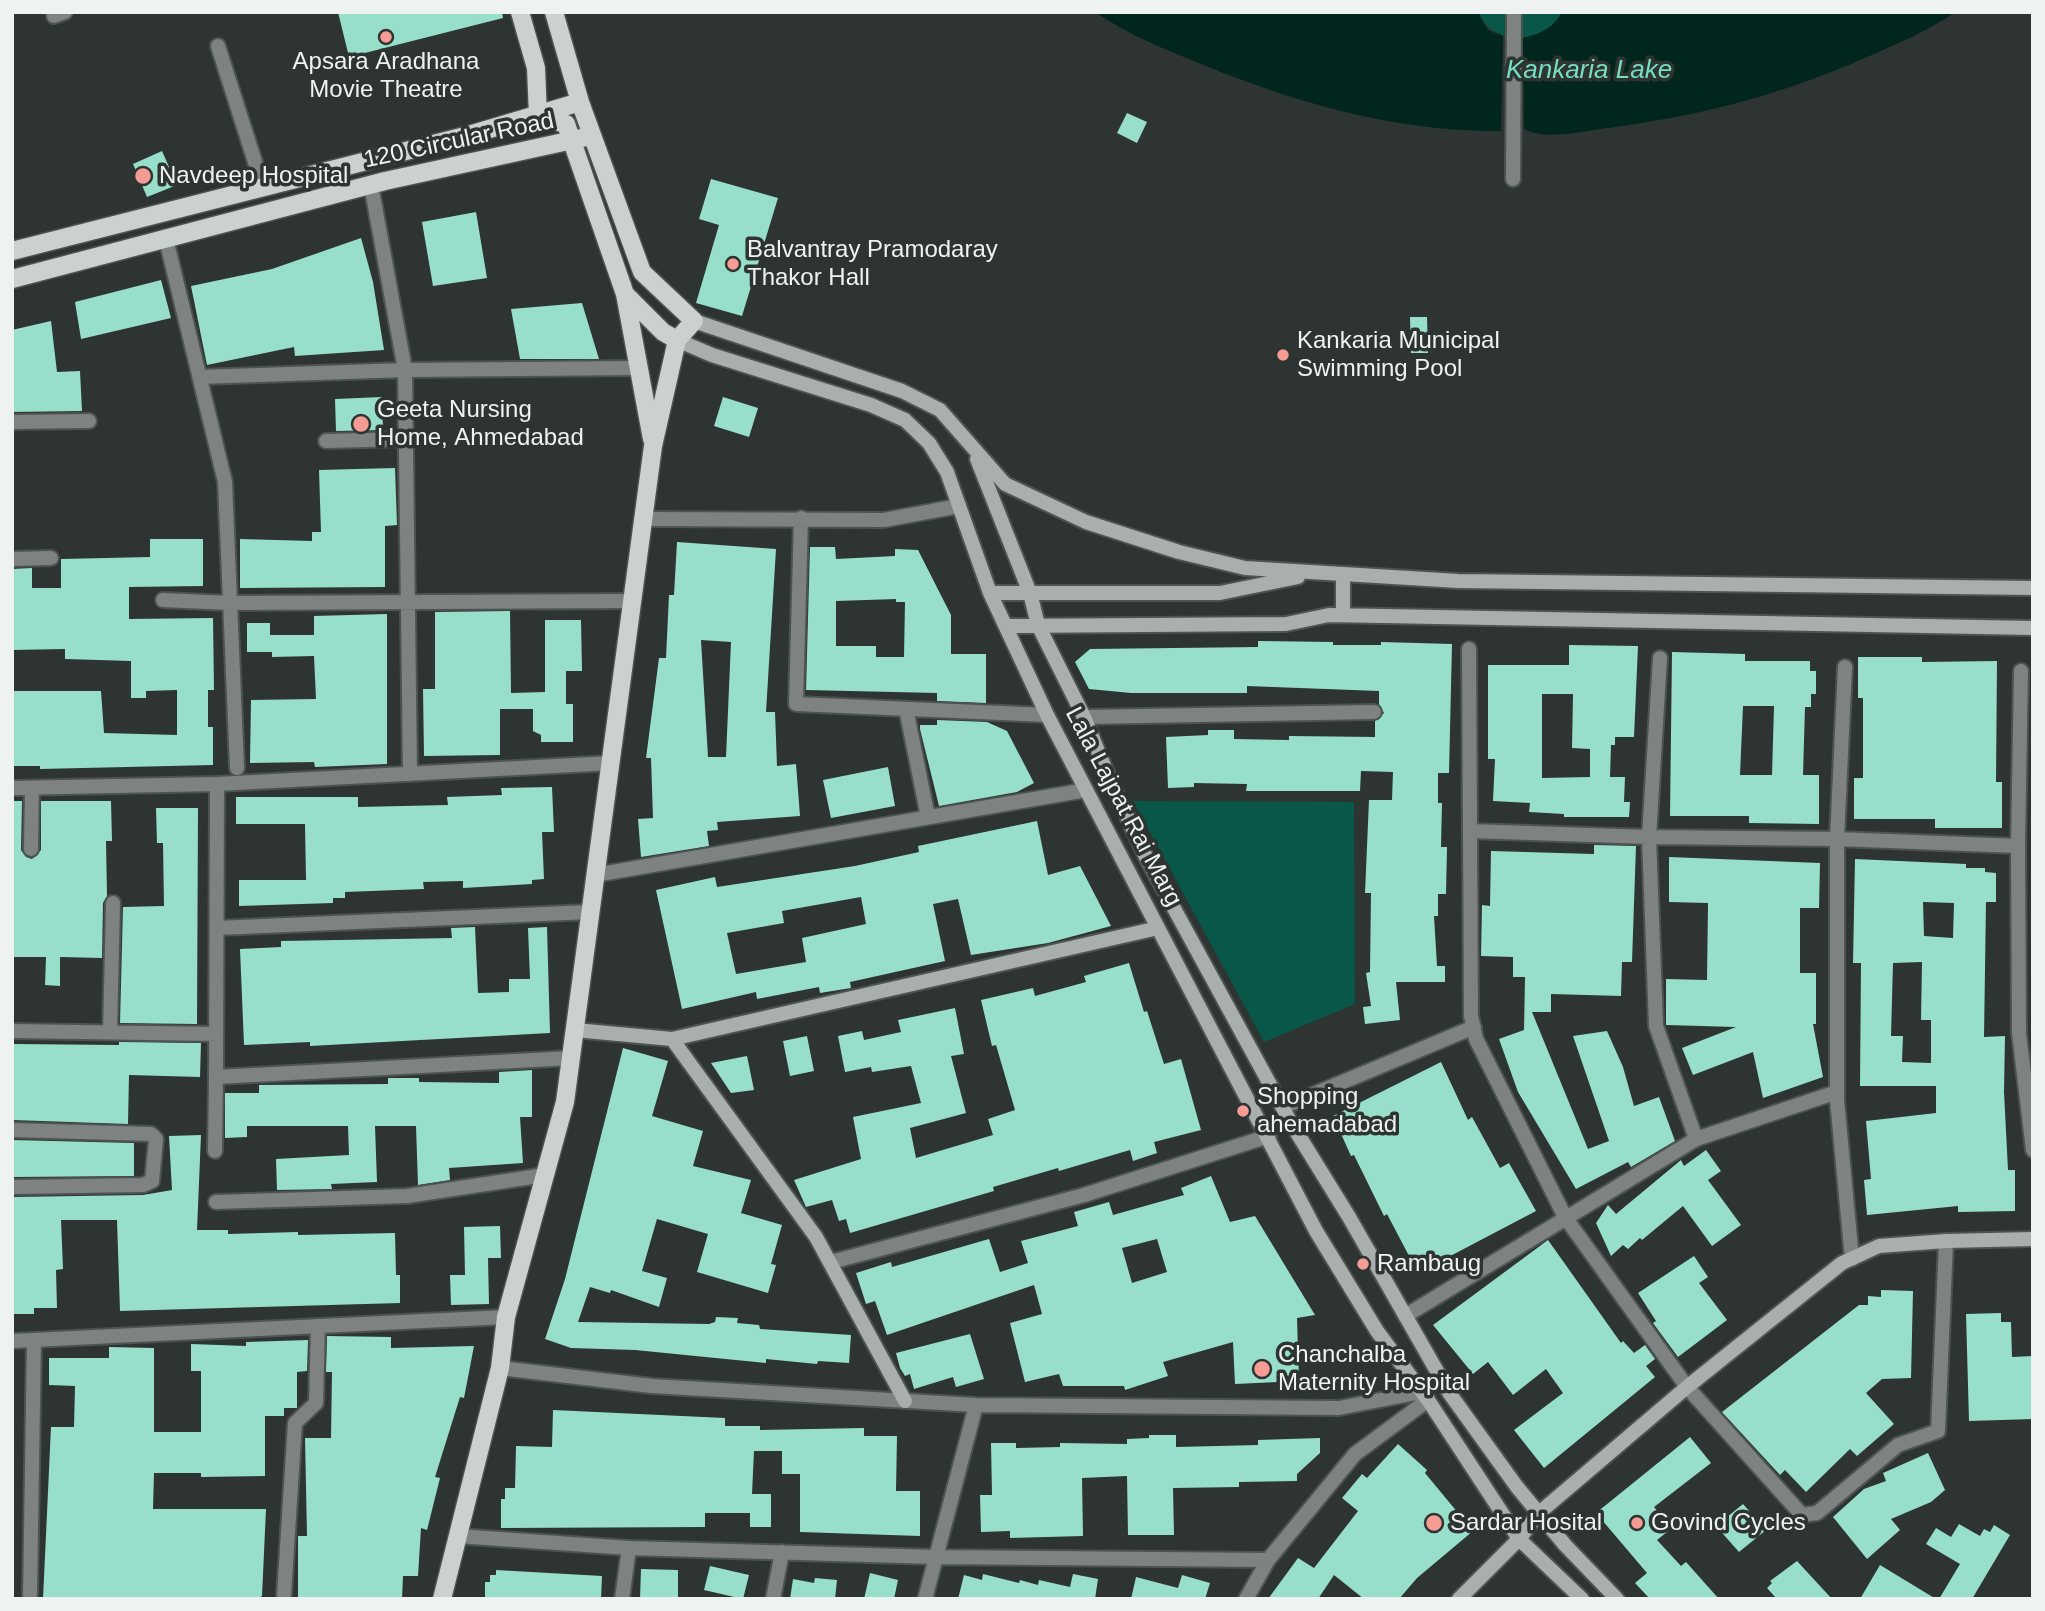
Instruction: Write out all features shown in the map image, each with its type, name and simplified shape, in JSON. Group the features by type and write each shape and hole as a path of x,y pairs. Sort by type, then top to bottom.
{"main road":[{"path":"520,12 536,68 538,116 566,124 572,141"},
{"path":"554,12 580,102 642,272 694,321 902,391 940,410 1005,484 1086,522 1205,559 1245,568 1314,574 1458,581 2033,588"},
{"name":"120 Circular Road","path":"12,251 538,116 580,102"},
{"name":"120 Circular Road","path":"12,279 371,185 592,135"},
{"name":"Lala Lajpat Rai Marg","path":"572,141 625,294 663,332 712,355 871,405 905,420 929,443 947,472 990,593 1046,715 1269,1136 1316,1231 1377,1331 1424,1396 1519,1539 1582,1599"},
{"path":"625,294 653,446"},
{"path":"442,1599 500,1368 506,1317 565,1102 653,446 677,340 694,321"},
{"name":"Lala Lajpat Rai Marg","path":"974,451 1030,593 1038,625 1084,717 1146,857 1283,1107 1450,1394 1565,1545 1617,1599"},
{"path":"990,593 1220,593 1314,574"},
{"path":"1343,575 1343,615"},
{"path":"1007,626 1286,624 1343,615 2033,628"},
{"path":"575,1030 672,1039 1158,928"},
{"path":"672,1039 831,1262 905,1401"},
{"path":"1458,1599 1519,1539 1539,1513 1687,1387 1842,1263 1879,1246 2033,1239"}],"street":[{"path":"1513,178 1514,12"},
{"path":"218,46 263,187"},
{"path":"371,185 405,370 410,774"},
{"path":"166,239 225,482 237,768"},
{"path":"200,377 405,370 638,368"},
{"path":"12,422 89,421"},
{"path":"326,441 406,439"},
{"path":"643,519 884,520 959,506"},
{"path":"801,518 796,704 1046,715"},
{"path":"12,559 51,558"},
{"path":"163,600 229,603 632,600"},
{"path":"1469,649 1470,831 1476,1039 1565,1217 1687,1387 1802,1515 1816,1513 1898,1445 1934,1434 1940,1426 1946,1241"},
{"path":"1660,658 1649,838 1656,1026 1696,1139"},
{"path":"1845,667 1837,839 1837,1093 1852,1259"},
{"path":"2021,671 2019,1033 2033,1150"},
{"path":"906,709 928,817"},
{"path":"1084,717 1374,712"},
{"path":"12,788 218,784 611,764"},
{"path":"215,1151 218,784"},
{"path":"31,849 32,788"},
{"path":"595,875 1086,790"},
{"path":"1470,831 2018,846"},
{"path":"110,1032 113,902"},
{"path":"217,928 590,912"},
{"path":"1283,1107 1474,1027"},
{"path":"12,1031 216,1034"},
{"path":"216,1077 571,1058"},
{"path":"1405,1315 1696,1139 1837,1093"},
{"path":"12,1130 151,1134 156,1139 157,1160 152,1181 143,1185 12,1187"},
{"path":"831,1262 1084,1195 1269,1136"},
{"path":"216,1202 407,1196 545,1175"},
{"path":"12,1341 506,1317"},
{"path":"284,1595 295,1423 316,1403 318,1326"},
{"path":"30,1595 34,1340"},
{"path":"500,1368 652,1385 976,1405 1339,1408 1424,1396"},
{"path":"1245,1599 1268,1560 1355,1454 1424,1396"},
{"path":"925,1599 976,1405"},
{"path":"457,1536 629,1548 936,1558 1268,1560"},
{"path":"622,1599 629,1548"},
{"path":"773,1599 782,1552"}],"shaded area":[{"path":"1562,12 1544,32 1520,38 1495,32 1485,24 1478,13"},
{"path":"1133,801 1354,802 1355,1004 1264,1042"}],"water":[{"name":"Kankaria Lake","path":"1095,12 1478,12 1488,30 1503,36 1501,131 1425,127 1313,104 1241,80 1177,54 1135,35"},
{"name":"Kankaria Lake","path":"1562,12 1956,12 1865,58 1801,83 1739,102 1643,123 1554,135 1533,133 1524,129 1523,38 1546,30"}],"building":[{"name":"Apsara Aradhana Movie Theatre","path":"338,12 502,12 503,18 349,57"},
{"path":"1127,113 1147,122 1137,143 1117,133"},
{"path":"162,151 177,185 147,197 133,164"},
{"name":"Balvantray Pramodaray Thakor Hall","path":"711,179 778,198 742,316 696,303 719,225 699,219"},
{"path":"476,212 487,278 433,286 422,222"},
{"path":"361,238 373,282 384,350 295,356 294,347 207,365 191,286 272,269"},
{"path":"161,280 171,318 81,339 75,302"},
{"path":"582,303 599,359 520,359 511,309"},
{"path":"1410,317 1427,317 1428,353 1411,353"},
{"path":"51,321 57,372 80,371 82,411 12,412 12,330"},
{"path":"382,397 383,430 336,431 335,399"},
{"path":"723,397 758,408 749,437 714,426"},
{"path":"395,468 397,525 385,526 385,587 240,588 240,539 312,541 312,532 321,532 319,470"},
{"path":"150,539 203,539 203,586 129,587 129,619 213,618 214,690 208,690 208,727 213,727 213,765 40,769 40,766 12,766 12,691 101,691 104,733 177,735 177,690 146,691 146,698 131,698 131,661 65,659 65,649 12,650 12,569 32,568 32,588 61,588 61,559 150,557"},
{"path":"677,542 776,549 766,712 775,712 777,766 796,764 800,816 717,822 718,830 707,831 709,846 641,857 638,819 653,818 651,758 646,758 659,658 666,658 669,595 674,595","holes":["701,640 731,642 726,757 708,757"]},
{"path":"810,547 835,547 836,559 895,556 895,549 918,550 951,615 951,654 986,654 986,703 937,701 937,693 806,690","holes":["896,599 896,602 905,602 904,657 876,657 876,646 836,646 836,601"]},
{"path":"510,611 511,693 545,692 545,620 581,620 582,671 566,671 566,704 573,704 573,742 541,742 541,735 533,731 533,709 500,709 500,755 424,756 423,689 435,689 435,612"},
{"path":"387,614 387,764 315,767 314,762 250,763 251,700 316,699 314,656 272,657 272,652 247,652 247,623 270,623 270,635 314,635 314,616"},
{"path":"1258,641 1333,642 1333,645 1381,645 1381,642 1452,644 1449,773 1438,773 1438,803 1442,803 1441,847 1447,847 1446,894 1438,894 1438,916 1434,916 1437,966 1445,966 1445,982 1396,982 1400,1020 1365,1024 1363,1007 1371,1006 1366,973 1370,972 1371,893 1365,893 1369,800 1392,800 1393,772 1361,771 1360,791 1246,791 1247,784 1194,783 1194,787 1168,788 1166,737 1208,735 1208,730 1234,730 1234,739 1289,740 1289,736 1375,737 1375,721 1384,713 1379,704 1379,691 1247,686 1247,693 1131,693 1089,689 1075,662 1090,649 1258,647"},
{"path":"1569,645 1638,646 1634,737 1615,737 1615,745 1611,745 1610,777 1625,777 1624,802 1630,802 1629,817 1564,817 1564,814 1529,812 1530,803 1493,801 1495,759 1488,759 1488,665 1569,665","holes":["1542,694 1573,694 1572,748 1590,749 1590,777 1542,778"]},
{"path":"1672,652 1745,654 1745,661 1810,661 1810,671 1816,671 1816,694 1811,694 1811,707 1805,707 1803,775 1819,775 1819,824 1749,823 1749,816 1670,816","holes":["1743,706 1774,706 1772,775 1740,775"]},
{"path":"1858,657 1922,657 1922,662 1997,661 1996,782 2002,782 2002,828 1935,828 1935,819 1854,819 1854,778 1863,778 1863,698 1858,698"},
{"path":"937,720 987,722 1007,731 1034,783 1017,792 939,806 920,729 920,725 937,725"},
{"path":"888,767 895,806 831,818 823,780"},
{"path":"552,787 554,832 542,832 544,879 532,880 532,884 463,888 463,881 423,882 424,889 345,892 345,898 333,898 333,903 239,906 239,880 306,880 305,824 236,824 236,797 358,797 358,807 448,805 447,797 502,795 501,788"},
{"path":"12,801 22,801 21,850 26,857 32,859 41,850 41,801 111,801 112,841 106,841 107,896 103,903 102,958 60,957 60,986 45,985 46,957 13,957"},
{"path":"156,808 198,808 197,1024 120,1023 123,907 164,906 163,843 157,843"},
{"path":"1037,821 1048,875 1080,866 1111,926 1048,943 971,955 958,899 933,904 945,961 850,982 851,988 820,993 819,987 757,999 756,992 682,1009 656,890 715,877 717,887 855,866 919,852 918,846","holes":["861,897 866,924 802,938 806,962 736,974 727,933 784,923 782,911"]},
{"path":"1594,845 1636,846 1632,962 1622,962 1621,996 1551,994 1551,1012 1532,1012 1588,1149 1609,1141 1573,1036 1607,1031 1623,1067 1634,1106 1659,1097 1675,1141 1631,1167 1628,1162 1576,1189 1518,1092 1499,1039 1524,1030 1525,977 1513,977 1513,957 1481,956 1482,905 1490,906 1491,851 1594,854"},
{"path":"1669,857 1820,863 1819,908 1800,908 1800,973 1816,973 1816,1024 1813,1024 1823,1077 1763,1098 1753,1052 1693,1075 1682,1048 1736,1027 1666,1025 1666,979 1707,980 1708,903 1669,902"},
{"path":"1855,859 1966,864 1966,868 1985,868 1985,872 1996,873 1996,902 1986,902 1984,1037 2005,1036 2004,1092 2008,1170 2015,1170 2015,1211 1958,1212 1958,1206 1867,1215 1864,1180 1871,1179 1866,1121 1936,1113 1936,1086 1860,1086 1861,963 1853,963","holes":["1923,902 1954,903 1953,938 1924,936","1922,962 1921,1020 1931,1020 1931,1063 1902,1062 1903,1036 1891,1036 1893,963"]},
{"path":"475,927 478,993 509,992 509,979 530,979 528,928 547,927 550,1033 310,1046 310,1042 244,1045 240,949 281,947 281,941 452,938 451,928"},
{"path":"1129,963 1164,1064 1181,1059 1201,1130 1154,1142 1157,1153 1133,1161 1130,1150 1059,1171 1058,1168 993,1187 994,1191 850,1233 846,1219 839,1221 832,1200 806,1207 794,1180 861,1159 853,1117 921,1103 911,1066 872,1072 871,1067 845,1072 838,1036 862,1031 864,1040 901,1032 898,1020 955,1008 964,1054 951,1056 966,1113 910,1128 916,1158 993,1135 988,1119 1015,1110 996,1045 992,1046 981,1000 1033,988 1035,996 1086,982 1084,976"},
{"path":"807,1036 814,1071 790,1076 783,1041"},
{"path":"119,1042 201,1043 200,1077 129,1075 128,1124 12,1120 13,1044 119,1045"},
{"path":"623,1048 668,1061 652,1116 703,1131 693,1166 751,1180 741,1213 782,1225 771,1264 776,1265 768,1293 697,1272 708,1234 657,1219 642,1271 667,1278 659,1307 611,1290 610,1293 590,1287 578,1322 709,1324 715,1322 716,1317 738,1318 737,1323 759,1325 760,1329 851,1335 849,1363 818,1361 817,1364 766,1359 766,1363 635,1350 571,1348 545,1339 565,1279"},
{"path":"747,1056 754,1090 731,1093 711,1063"},
{"path":"1441,1062 1468,1120 1472,1117 1500,1168 1509,1163 1536,1211 1418,1273 1387,1214 1384,1216 1354,1155 1351,1156 1333,1116"},
{"path":"532,1070 532,1117 520,1117 523,1163 449,1168 450,1180 418,1185 416,1126 375,1126 377,1182 331,1184 332,1189 277,1190 276,1159 349,1155 348,1126 247,1126 247,1137 225,1138 225,1093 259,1093 259,1085 388,1084 388,1078 419,1078 419,1082 499,1083 499,1072"},
{"path":"201,1135 197,1230 228,1230 228,1234 395,1233 400,1303 120,1311 117,1220 61,1220 63,1269 56,1270 57,1308 34,1308 34,1314 12,1314 12,1197 143,1195 172,1190 169,1136"},
{"path":"12,1140 134,1143 134,1176 12,1177"},
{"path":"1706,1150 1721,1171 1708,1180 1741,1225 1712,1246 1683,1206 1642,1240 1640,1238 1628,1249 1623,1245 1611,1256 1596,1223 1608,1205 1616,1214 1681,1160 1684,1166"},
{"path":"1211,1176 1230,1222 1255,1216 1315,1315 1297,1318 1299,1381 1235,1384 1233,1342 1163,1362 1168,1376 1125,1390 1124,1386 1063,1386 1059,1374 1025,1382 1010,1323 1042,1314 1034,1285 887,1335 875,1301 866,1304 856,1273 891,1262 892,1267 989,1239 1000,1272 1028,1263 1021,1241 1078,1226 1074,1212 1109,1202 1113,1215 1184,1195 1181,1188","holes":["1157,1239 1167,1272 1132,1283 1122,1248"]},
{"path":"500,1226 501,1258 488,1258 489,1304 451,1305 450,1275 465,1275 464,1227"},
{"path":"1548,1240 1621,1343 1623,1341 1634,1353 1645,1345 1655,1359 1646,1366 1655,1377 1544,1468 1514,1430 1563,1393 1546,1369 1513,1395 1488,1362 1473,1374 1433,1325"},
{"path":"1694,1256 1708,1277 1699,1283 1727,1320 1678,1357 1653,1323 1656,1321 1638,1293"},
{"path":"1881,1290 1913,1291 1911,1378 1882,1379 1866,1393 1894,1424 1857,1456 1850,1449 1806,1492 1785,1470 1780,1475 1722,1412 1859,1305 1868,1305 1868,1296 1881,1297"},
{"path":"2001,1313 2001,1322 2011,1322 2012,1357 2033,1356 2033,1419 1969,1421 1966,1314"},
{"path":"970,1334 984,1379 956,1387 953,1377 914,1389 910,1374 905,1376 900,1368 896,1353"},
{"path":"327,1336 391,1337 391,1348 474,1346 464,1398 460,1397 435,1477 440,1478 427,1530 421,1528 418,1576 403,1576 402,1599 298,1599 298,1536 307,1536 305,1438 331,1438 332,1372 326,1372"},
{"path":"308,1340 307,1371 297,1372 297,1408 284,1408 284,1416 265,1416 265,1476 201,1477 201,1473 154,1473 153,1509 266,1509 262,1596 258,1599 43,1599 51,1427 74,1427 75,1386 49,1385 49,1358 109,1358 109,1347 154,1348 154,1432 201,1432 201,1371 191,1371 191,1344 246,1346 246,1342"},
{"path":"553,1410 725,1418 725,1426 760,1426 760,1430 864,1428 864,1436 897,1436 896,1491 920,1491 920,1536 800,1532 800,1474 782,1474 782,1451 754,1451 752,1494 771,1494 771,1527 750,1527 750,1513 705,1513 705,1527 501,1528 501,1499 505,1499 505,1488 515,1488 516,1446 552,1447"},
{"path":"1149,1435 1176,1435 1176,1447 1258,1445 1258,1440 1320,1438 1320,1453 1297,1474 1297,1481 1239,1482 1239,1487 1173,1488 1174,1535 1128,1535 1127,1476 1082,1478 1083,1536 1010,1538 1010,1531 981,1532 980,1495 992,1495 991,1443 1016,1443 1016,1448 1060,1447 1060,1443 1127,1444 1127,1439 1149,1438"},
{"path":"1690,1437 1711,1463 1654,1507 1672,1528 1657,1540 1681,1566 1686,1562 1719,1599 1650,1599 1635,1583 1647,1573 1596,1513"},
{"path":"1398,1444 1427,1470 1425,1473 1473,1531 1417,1578 1399,1599 1364,1599 1334,1575 1318,1599 1268,1599 1298,1558 1314,1568 1358,1511 1342,1498 1362,1474 1367,1478"},
{"path":"1928,1453 1945,1490 1931,1502 1891,1519 1900,1530 1867,1559 1833,1517 1864,1489 1886,1481 1883,1473"},
{"path":"1743,1504 1766,1530 1739,1552 1716,1526"},
{"path":"1959,1524 1980,1536 1984,1529 1990,1532 1994,1525 2010,1535 1972,1599 1939,1599 1960,1564 1926,1544 1936,1528 1951,1537"},
{"path":"1797,1561 1832,1599 1777,1599 1767,1588 1772,1583 1770,1581"},
{"path":"1880,1565 1936,1599 1860,1599"},
{"path":"710,1566 749,1575 743,1599 704,1590"},
{"path":"641,1569 678,1570 678,1599 640,1599"},
{"path":"496,1570 602,1576 601,1599 485,1599 485,1582 490,1582 490,1575 496,1575"},
{"path":"870,1573 898,1580 894,1599 864,1599"},
{"path":"983,1574 1019,1583 1020,1580 1038,1585 1039,1580 1070,1587 1073,1574 1098,1579 1095,1599 958,1599 964,1575 982,1580"},
{"path":"1182,1575 1210,1583 1205,1599 1131,1599 1136,1577 1178,1588"},
{"path":"815,1578 837,1580 835,1599 790,1599 793,1579 814,1583"}],"place":[{"name":"Apsara Aradhana Movie Theatre","path":"386,37"},
{"name":"Navdeep Hospital","path":"143,176"},
{"name":"Balvantray Pramodaray Thakor Hall","path":"733,264"},
{"name":"Kankaria Municipal Swimming Pool","path":"1283,355"},
{"name":"Geeta Nursing Home, Ahmedabad","path":"361,424"},
{"name":"Shopping ahemadabad","path":"1243,1111"},
{"name":"Rambaug","path":"1363,1264"},
{"name":"Chanchalba Maternity Hospital","path":"1262,1369"},
{"name":"Sardar Hosital","path":"1434,1523"},
{"name":"Govind Cycles","path":"1637,1523"}]}
